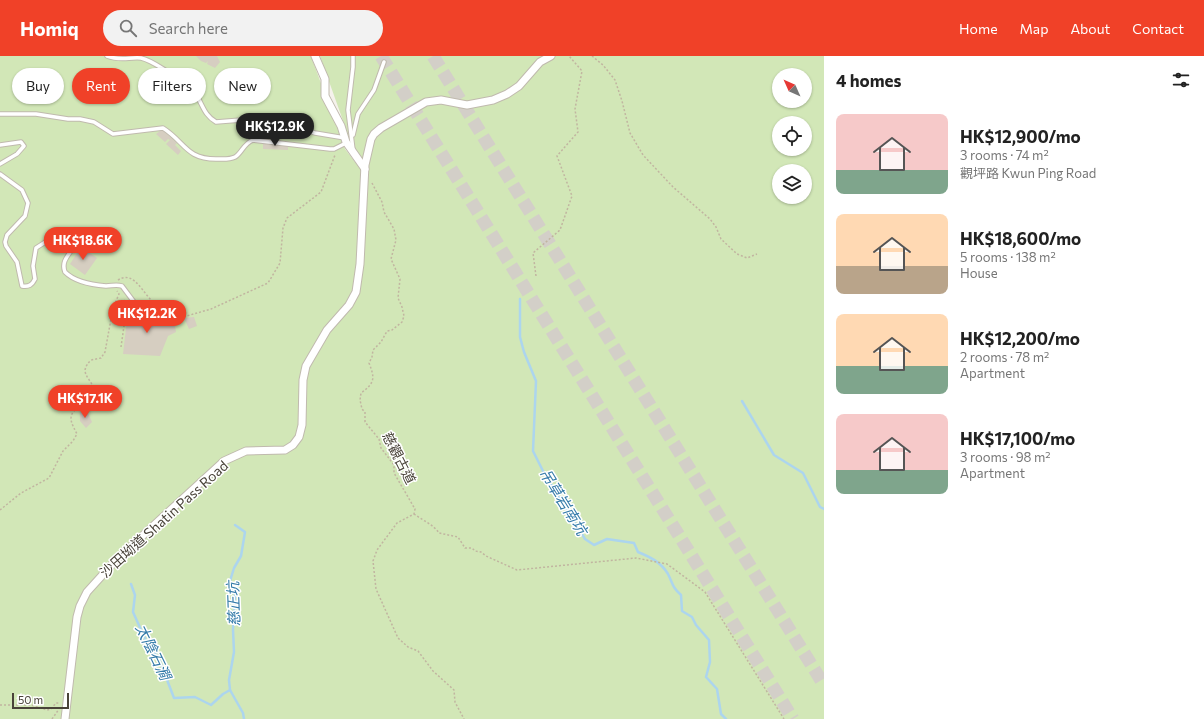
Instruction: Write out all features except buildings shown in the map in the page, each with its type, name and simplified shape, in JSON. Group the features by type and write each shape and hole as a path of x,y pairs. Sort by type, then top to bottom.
{"street":[{"path":"316,56 325,79 325,96 354,153 365,169"},
{"name":"沙田坳道 Shatin Pass Road","path":"65,719 77,617 84,597 95,581 121,555 224,461 246,451 285,450 299,438 302,425 302,380 306,366 327,330 349,305 356,292 360,264 365,169 371,139 380,128 426,102 440,100 466,105 492,100 507,94 519,86 540,62 551,56"}],"lane":[{"path":"107,56 118,59 134,59 140,57 154,65 183,83 196,94 208,116 216,122 254,119 348,140"},
{"path":"128,56 134,59"},
{"path":"348,140 348,110 353,56"},
{"path":"0,114 36,114 68,119 80,119 94,122 113,134 161,128 166,130 192,154 204,159 225,159 234,157 245,145 255,140 330,149 338,147 348,140 358,114 374,90 384,62"},
{"path":"0,145 21,142 24,146 17,154 0,164"},
{"path":"0,174 22,190 28,203 25,216 7,235 5,242 6,246 17,262 22,286 28,287 32,285 35,280 33,266 36,248 56,235 67,230 72,231 77,239 64,262 65,272 87,283 108,286 118,285 124,288 143,314"}],"path":[{"path":"536,276 533,253 560,230 572,196 557,156 578,132 575,109 582,71 569,56"},
{"path":"592,56 603,65 614,80 622,101 630,133 644,155 673,187 710,219 716,227 721,239 737,254 747,258 757,254"},
{"path":"121,347 127,305 113,285 120,279 124,278 134,280 155,303 183,317 210,309 268,283 280,263 283,228 288,218 321,192 338,147"},
{"name":"慈觀古道","path":"372,182 382,202 384,212 394,229 396,240 391,259 400,279 398,298 404,316 402,322 392,330 387,330 381,342 373,350 369,363 373,382 370,387 361,393 360,400 362,409 365,412 365,422 377,435 381,448 394,465 394,473 415,509 414,514"},
{"path":"0,510 21,493 49,478 63,451 73,441 77,434 71,420 72,414 76,409 91,408 94,404 92,402 95,390 85,373 85,369 91,360 101,358 105,352 113,308 119,294"},
{"path":"464,719 455,702 454,690 434,671 418,651 408,647 398,638 376,589 373,561 377,550 397,523 414,514 427,524 435,527 439,533 458,537 465,548 472,548 475,551 481,552 486,556 517,570 636,558 667,564 705,592 784,719"},
{"path":"0,705 31,705 47,710 51,709 56,703 61,703"}],"green space":[{"path":"0,56 311,56 345,149 355,162 357,153 352,146 320,56 824,56 824,719 0,719"}],"waterway":[{"name":"吊草岩南坑","path":"520,299 520,337 524,352 536,381 533,451 544,473 585,539 594,545 607,539 634,543 638,552 655,560 668,574 674,587 681,595 682,611 692,617 696,625 709,640 710,662 706,677 717,689 721,714 726,719"},
{"path":"742,401 774,455 803,473 820,507 824,509"},
{"name":"慈正坑","path":"230,690 229,680 234,652 233,630 235,594 230,581 234,568 241,556 245,532 235,525"},
{"name":"太陰石澗","path":"131,584 135,595 133,612 146,641 159,659 174,698 195,697 211,705 230,690 243,713 244,719"}],"tunnel":[{"path":"381,56 793,719"},
{"path":"433,56 824,685"}]}
